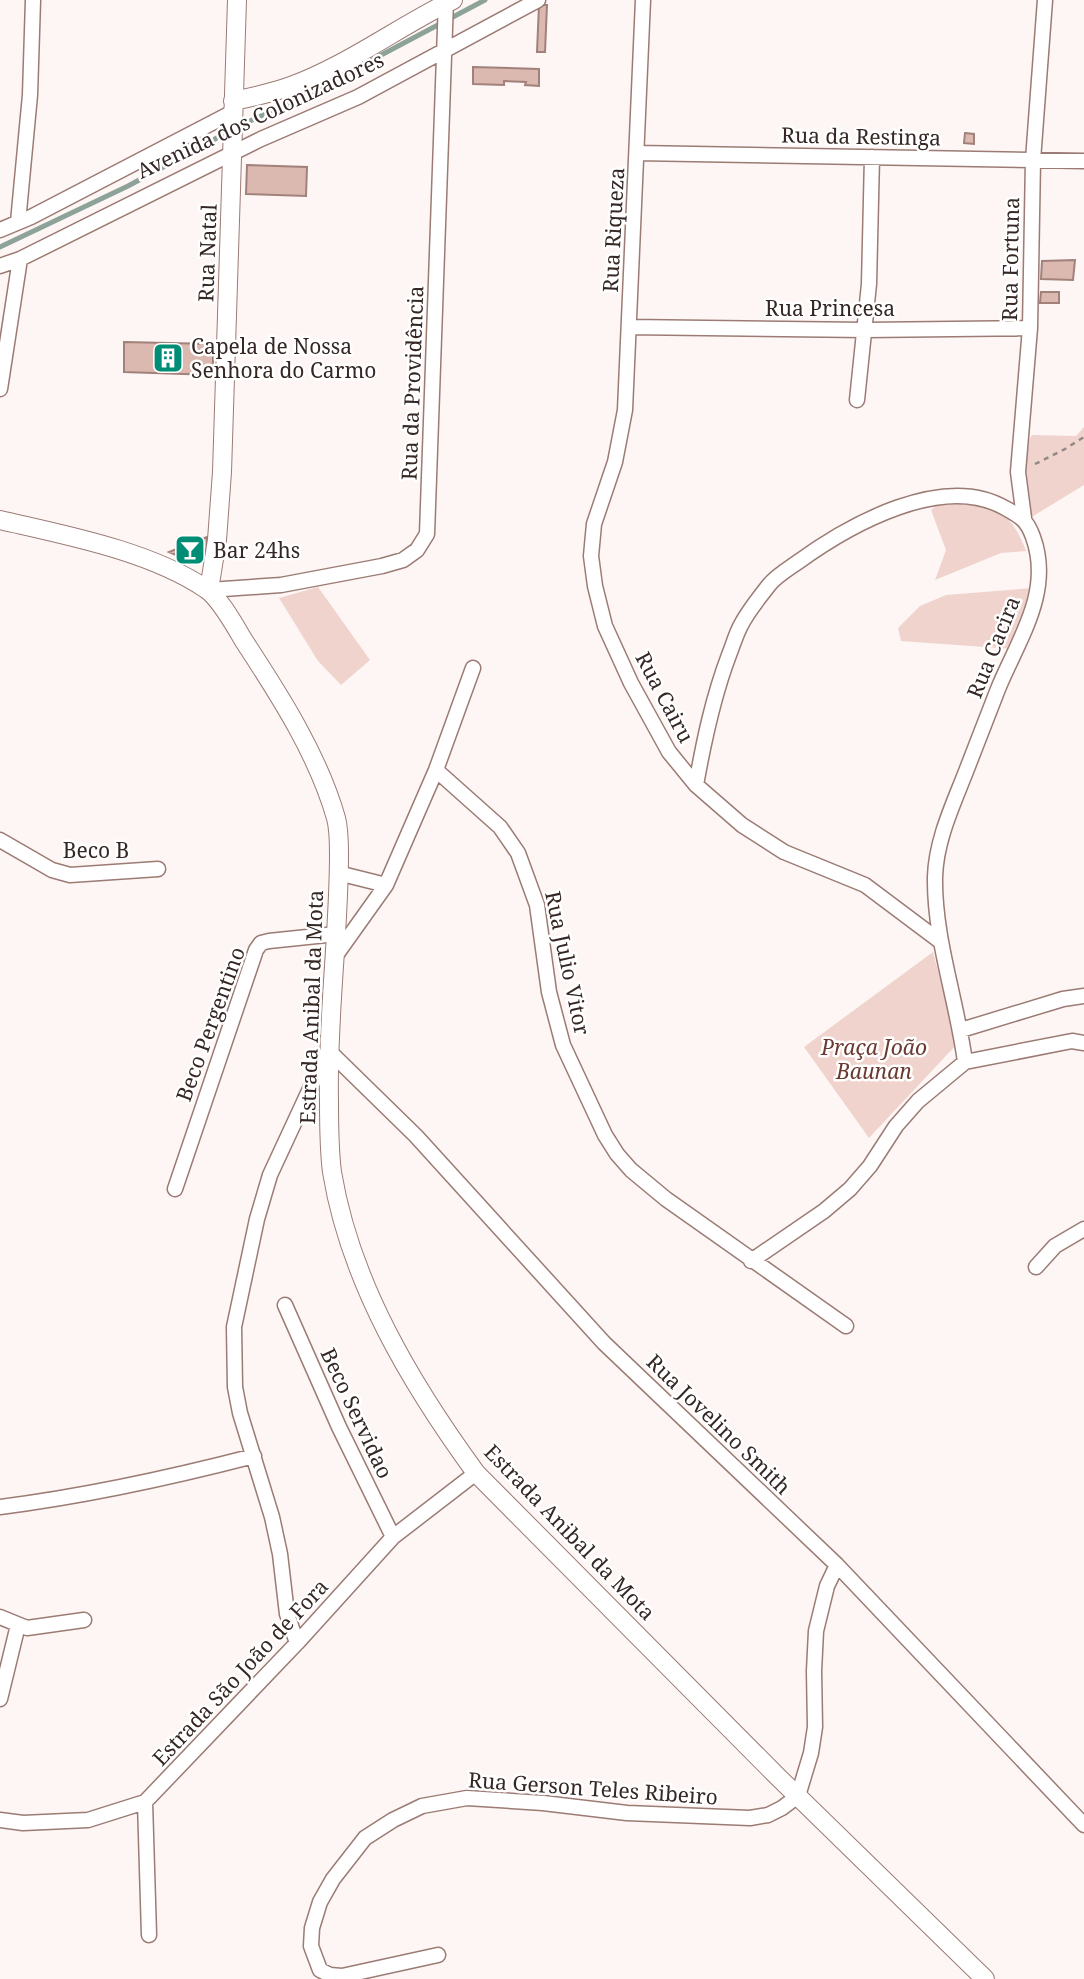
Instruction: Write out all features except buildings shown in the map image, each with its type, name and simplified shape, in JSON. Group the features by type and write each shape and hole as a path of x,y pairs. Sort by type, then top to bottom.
{"street":[{"path":"18,222 30,95 33,0"},
{"name":"Rua Natal","path":"209,590 217,540 222,472 237,0"},
{"name":"Avenida dos Colonizadores","path":"0,267 233,148 358,97 444,45 538,0"},
{"name":"Rua Riqueza","path":"615,462 625,410 643,0"},
{"name":"Rua Fortuna","path":"1024,519 1018,472 1030,328 1033,160 1045,0"},
{"name":"Avenida dos Colonizadores","path":"0,230 30,218 233,110 347,60 448,5"},
{"name":"Rua da Providência","path":"209,590 281,584 382,566 403,560 417,550 426,534 444,45 448,5"},
{"name":"Rua da Restinga","path":"637,153 1084,161"},
{"path":"857,400 869,284 872,157"},
{"path":"0,389 20,259"},
{"name":"Rua Princesa","path":"629,327 866,330 1030,328"},
{"name":"Rua Cairu","path":"615,462 594,524 591,556 595,586 605,626 631,683 669,752 696,785 742,825 784,852 865,885 941,942"},
{"path":"696,785 709,713 722,672 741,625 771,582 832,538 923,500 953,496 979,497 1024,519"},
{"name":"Rua Cacira","path":"965,1062 961,1030 941,942 935,878 937,853 945,824 1000,685 1023,636 1040,582 1040,560 1024,519"},
{"name":"Estrada Anibal da Mota","path":"0,520 82,540 155,563 209,590 233,623 292,718 330,798 338,823 336,934 328,1050 332,1170 343,1218 361,1272 412,1378 434,1415 476,1473 985,1979"},
{"path":"334,959 386,885 436,770 473,668"},
{"name":"Rua Julio Vitor","path":"436,770 500,827 518,853 537,905 549,992 563,1045 605,1135 631,1170 666,1199 846,1326"},
{"name":"Beco B","path":"0,840 52,870 71,875 159,869"},
{"path":"338,873 386,885"},
{"name":"Beco Pergentino","path":"175,1189 256,950 261,943 268,941 336,934"},
{"path":"961,1030 1063,999 1084,996"},
{"path":"751,1261 824,1211 850,1189 870,1166 896,1126 918,1101 965,1062 1072,1041 1084,1043"},
{"path":"297,1643 287,1614 280,1554 272,1517 234,1387 234,1327 270,1175 328,1050"},
{"name":"Rua Jovelino Smith","path":"328,1050 416,1136 604,1343 837,1565 1084,1825"},
{"path":"1036,1268 1055,1246 1084,1228"},
{"name":"Beco Servidao","path":"285,1305 354,1459 393,1537"},
{"path":"0,1507 131,1487 254,1456"},
{"name":"Estrada São João de Fora","path":"0,1820 23,1823 88,1820 145,1802 297,1643 393,1537 476,1473"},
{"path":"798,1796 811,1753 815,1727 816,1631 827,1586 837,1565"},
{"path":"0,1617 27,1628 84,1620"},
{"path":"0,1699 18,1625"},
{"name":"Rua Gerson Teles Ribeiro","path":"438,1955 342,1976 330,1975 320,1970 311,1947 312,1928 320,1902 333,1879 365,1838 422,1806 467,1798 543,1803 627,1813 750,1818 768,1815 798,1796"},
{"path":"145,1802 149,1935"}],"path":[{"path":"1018,472 1084,437"}],"green space":[{"path":"1084,427 1084,485 1030,518 1026,453 1032,435 1076,436"},
{"path":"943,501 984,506 1004,515 1019,535 1026,551 1001,553 935,580 946,550 931,510"},
{"path":"318,587 370,660 341,685 318,661 279,598"},
{"path":"1033,588 1013,649 901,641 898,628 920,606 946,595"},
{"name":"Praça João Baunan","path":"933,952 957,1044 869,1138 804,1047"}],"waterway":[{"path":"237,127 300,98 485,0"},
{"path":"0,247 128,186 228,132"}],"place":[{"name":"Capela de Nossa Senhora do Carmo","path":"168,358"},
{"name":"Bar 24hs","path":"190,550"}]}
